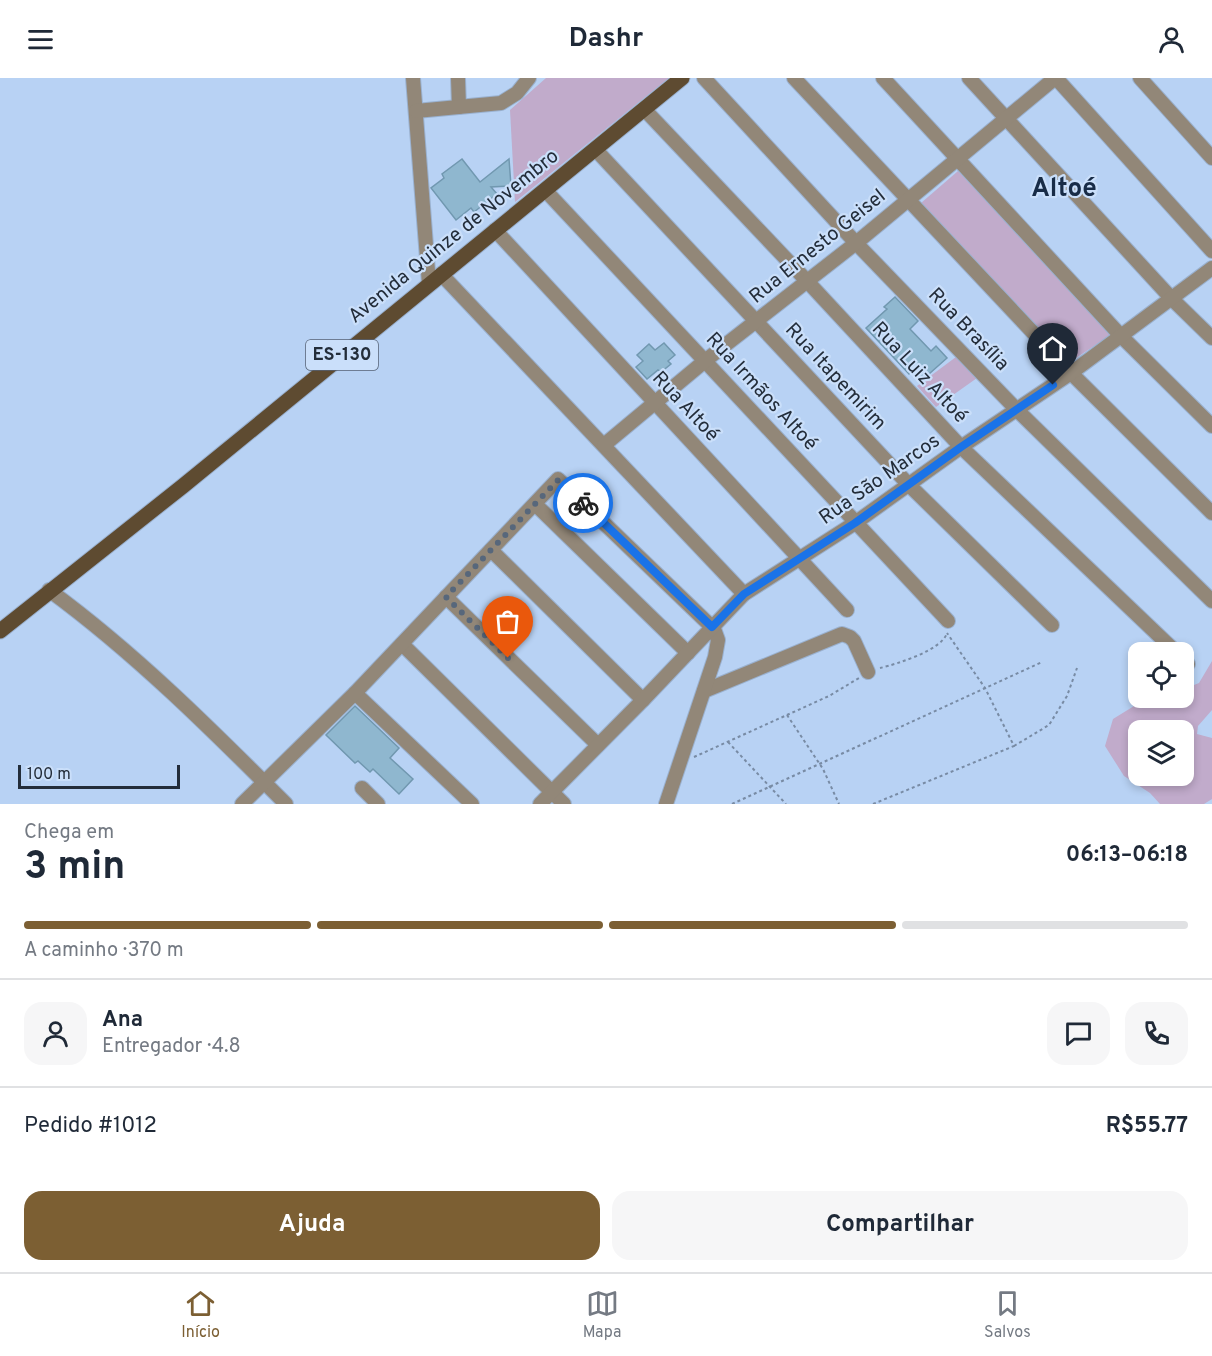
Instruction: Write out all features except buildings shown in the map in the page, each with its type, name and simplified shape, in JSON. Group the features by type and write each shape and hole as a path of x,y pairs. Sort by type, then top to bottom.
{"main road":[{"name":"Avenida Quinze de Novembro","path":"0,631 183,486 682,78"}],"street":[{"path":"413,78 429,284"},
{"path":"458,78 459,107"},
{"path":"416,111 506,102 529,78"},
{"name":"Rua Brasília","path":"704,78 856,243 1016,409 1212,601"},
{"path":"794,78 1071,373 1212,513"},
{"path":"883,78 1121,336 1212,426"},
{"path":"969,78 1172,299 1212,338"},
{"path":"1056,78 1212,251"},
{"name":"Rua Ernesto Geisel","path":"604,445 706,360 908,201 1056,78"},
{"path":"1140,78 1212,158"},
{"name":"Rua Luiz Altoé","path":"644,109 961,447 1166,642"},
{"name":"Rua Itapemirim","path":"595,149 909,485 1052,625"},
{"name":"Rua Irmãos Altoé","path":"544,190 706,360 948,627"},
{"name":"Rua Altoé","path":"495,230 847,610"},
{"name":"Rua São Marcos","path":"540,804 644,700 744,594 855,523 961,447 1071,373 1212,268"},
{"path":"441,274 744,594"},
{"path":"242,804 355,693 558,480 712,627 717,635 717,646 704,691 666,804"},
{"path":"535,504 688,653"},
{"path":"491,550 644,700"},
{"path":"50,591 129,655 286,804"},
{"path":"446,597 598,745"},
{"path":"704,691 842,634 854,641 868,672"},
{"path":"402,644 564,804"},
{"path":"355,693 472,804"},
{"path":"362,788 378,804"}],"path":[{"path":"680,762 829,696 868,672 891,666 921,653 942,641 948,627"},
{"path":"948,627 985,688 1014,746"},
{"path":"732,804 1042,662"},
{"path":"873,804 1014,746 1049,725 1067,696 1077,668"},
{"path":"787,715 819,764 839,804"},
{"path":"728,742 786,804"}],"shaded area":[{"path":"546,78 669,78 515,202 510,110"},
{"path":"958,171 1112,334 1070,362 921,203"},
{"path":"956,357 977,378 936,407 917,386"},
{"path":"1212,661 1212,710 1198,726 1197,734 1212,738 1212,799 1204,804 1160,804 1139,786 1194,786 1194,720 1128,720 1128,779 1105,746 1113,719 1131,708 1194,708 1194,685 1199,683"}],"way so far":[{"path":"508,658 446,597 558,480 583,503"}],"district":[{"name":"Altoé","path":"1064,189"}],"route":[{"path":"583,503 712,627 744,594 855,523 1053,385"}]}
